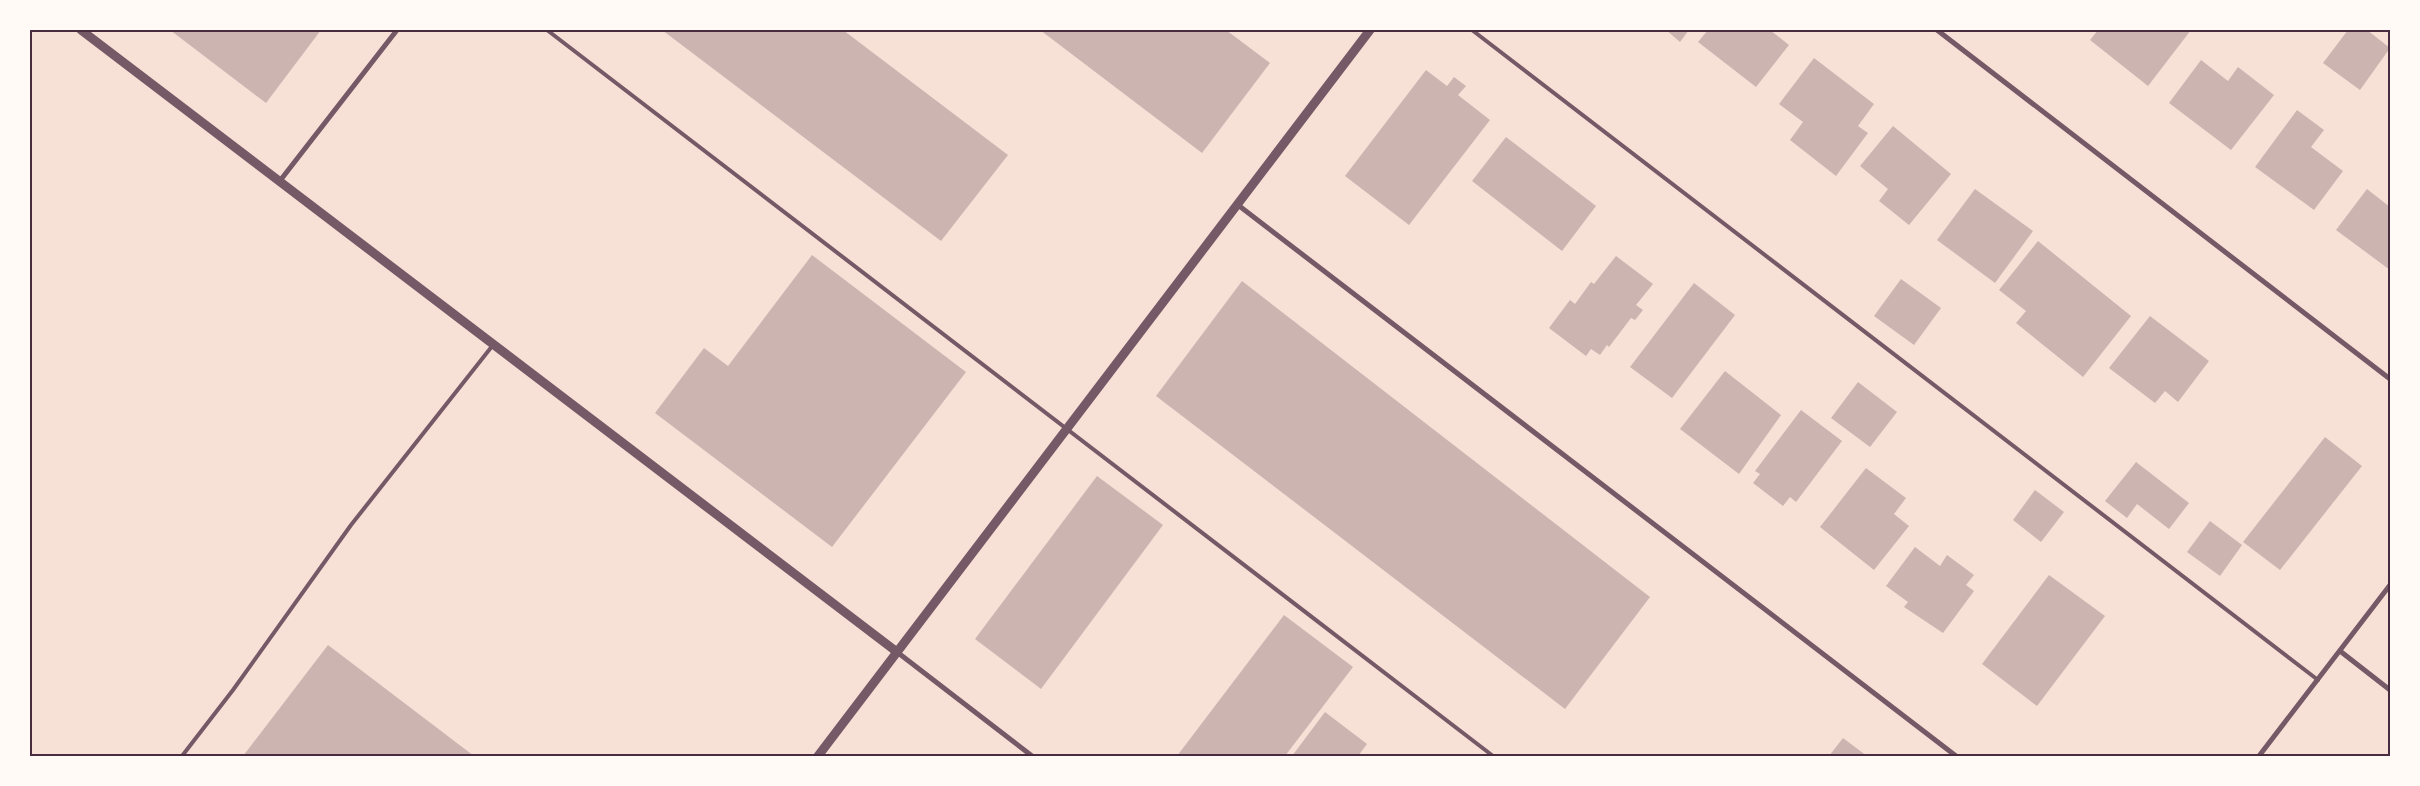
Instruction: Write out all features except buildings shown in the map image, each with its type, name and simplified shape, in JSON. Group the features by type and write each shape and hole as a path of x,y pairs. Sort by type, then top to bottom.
{"street":[{"path":"81,30 1032,756"},
{"path":"279,182 396,30"},
{"path":"818,756 1370,30"},
{"path":"1937,30 2390,379"},
{"path":"1238,205 1956,756"},
{"path":"2259,756 2390,584"},
{"path":"2340,651 2390,690"}],"lane":[{"path":"547,30 1493,756"},
{"path":"1472,30 2318,680"},
{"path":"182,756 233,690 351,525 493,345"}]}
